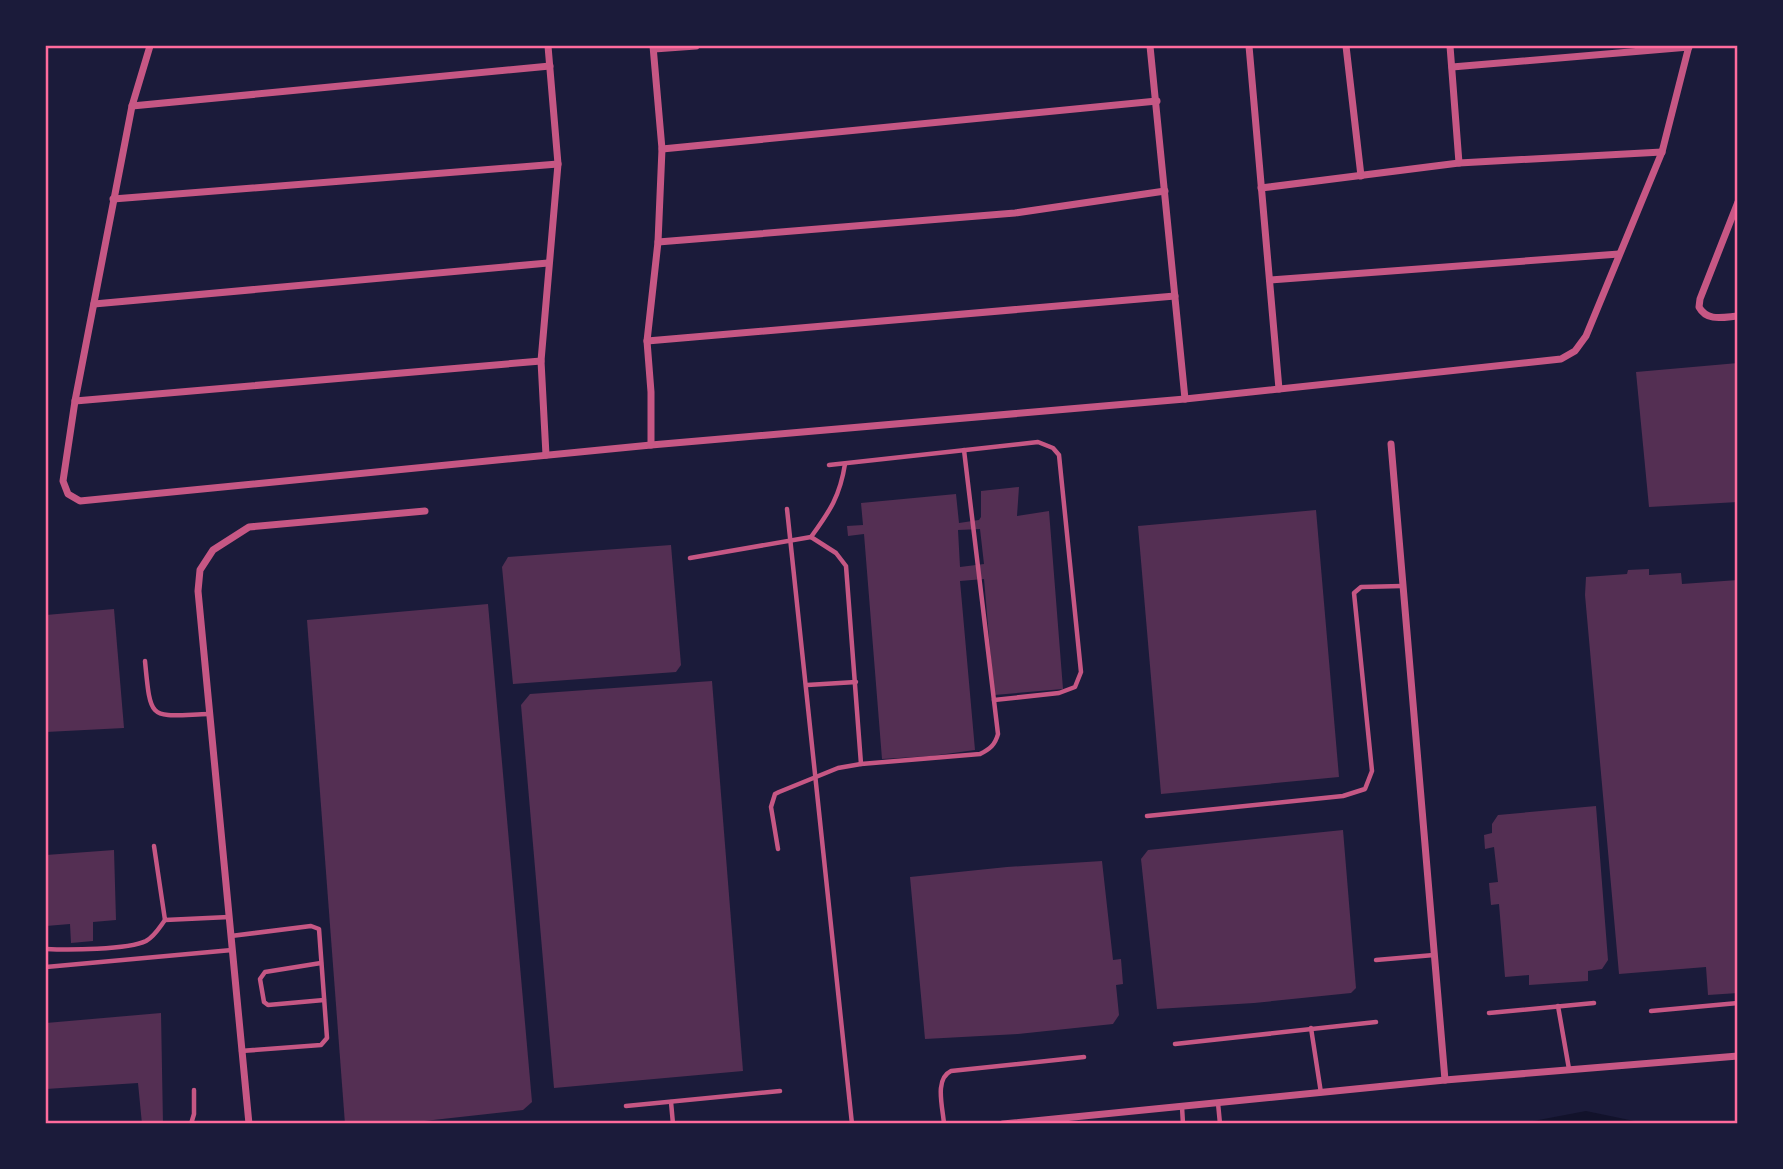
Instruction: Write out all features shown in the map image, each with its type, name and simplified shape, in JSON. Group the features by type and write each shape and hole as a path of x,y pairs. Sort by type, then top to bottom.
{"street":[{"path":"150,46 132,106 113,199 62,481 64,488 74,499 88,502 651,445 1185,399 1561,359 1575,351 1586,336 1661,152 1689,46 1452,67"},
{"path":"546,455 541,361 558,164 548,46"},
{"path":"651,445 647,341 658,242 662,149 654,47 696,46"},
{"path":"1150,46 1185,399"},
{"path":"1250,46 1279,389"},
{"path":"1346,46 1362,176"},
{"path":"1450,46 1460,163"},
{"path":"132,106 550,66"},
{"path":"662,149 1157,101"},
{"path":"1261,188 1460,163 1661,152"},
{"path":"113,199 558,164"},
{"path":"658,242 1015,213 1164,191"},
{"path":"1738,202 1735,216 1700,299 1702,312 1717,318 1738,316"},
{"path":"1270,280 1619,254"},
{"path":"94,304 548,263"},
{"path":"647,341 1175,296"},
{"path":"75,401 541,361"},
{"path":"1391,444 1445,1080"},
{"path":"248,1124 198,591 200,570 212,550 249,527 425,510"},
{"path":"1003,1124 1101,1119 1182,1107 1445,1080 1738,1056"}],"lane":[{"path":"830,466 1038,442 1054,449 1059,455 1081,672 1075,687 1059,693 994,700"},
{"path":"778,849 771,807 775,794 838,768 980,754 990,749 996,741 998,734 964,450"},
{"path":"811,537 834,506 842,485 845,464"},
{"path":"787,509 852,1124"},
{"path":"690,558 811,537 836,553 846,566 861,764"},
{"path":"1147,816 1343,796 1365,789 1372,771 1354,593 1361,587 1403,586"},
{"path":"145,661 149,703 155,712 163,715 209,713"},
{"path":"807,685 856,682"},
{"path":"46,949 121,946 145,942 155,934 165,920 154,846"},
{"path":"165,920 229,917"},
{"path":"231,936 311,926 319,929 327,1038 321,1045 240,1051"},
{"path":"46,967 232,950"},
{"path":"1376,960 1434,955"},
{"path":"321,963 265,972 260,979 264,1002 268,1005 324,1000"},
{"path":"1489,1013 1594,1003"},
{"path":"1651,1011 1738,1003"},
{"path":"1559,1006 1569,1070"},
{"path":"1175,1044 1376,1022"},
{"path":"1311,1028 1321,1093"},
{"path":"944,1124 941,1082 945,1074 1084,1057"},
{"path":"191,1124 194,1114 194,1090"},
{"path":"626,1106 780,1091"},
{"path":"671,1102 673,1124"},
{"path":"1218,1103 1220,1124"},
{"path":"1182,1107 1183,1124"}],"shaded area":[{"path":"1586,1111 1644,1123 1522,1123"}],"building":[{"path":"1738,363 1738,502 1649,507 1636,372"},
{"path":"1019,487 1017,516 1049,511 1063,689 994,695 984,579 960,581 975,750 882,759 864,534 848,536 847,526 863,525 861,503 956,494 959,523 979,520 981,491","holes":["980,529 984,564 960,567 958,530"]},
{"path":"1316,510 1339,777 1161,794 1138,526"},
{"path":"671,545 681,665 676,672 513,684 502,567 508,557"},
{"path":"1649,569 1649,575 1681,573 1682,584 1738,580 1738,993 1708,995 1706,967 1619,974 1585,595 1586,577 1627,574 1628,570"},
{"path":"488,604 532,1102 523,1110 397,1124 345,1124 307,620"},
{"path":"114,609 124,728 46,732 46,615"},
{"path":"712,681 743,1071 554,1088 521,705 530,694"},
{"path":"1596,806 1608,960 1602,969 1588,971 1588,981 1529,985 1529,975 1505,977 1499,904 1491,905 1489,883 1498,882 1494,847 1485,849 1484,835 1492,833 1492,824 1498,815"},
{"path":"1343,830 1356,988 1351,993 1157,1009 1141,859 1148,850"},
{"path":"114,850 116,920 93,922 93,941 71,943 70,924 46,926 46,855"},
{"path":"1102,861 1113,960 1121,959 1123,984 1116,985 1119,1015 1113,1024 1018,1034 925,1039 910,877"},
{"path":"161,1013 163,1124 142,1124 138,1083 46,1089 46,1023"}]}
